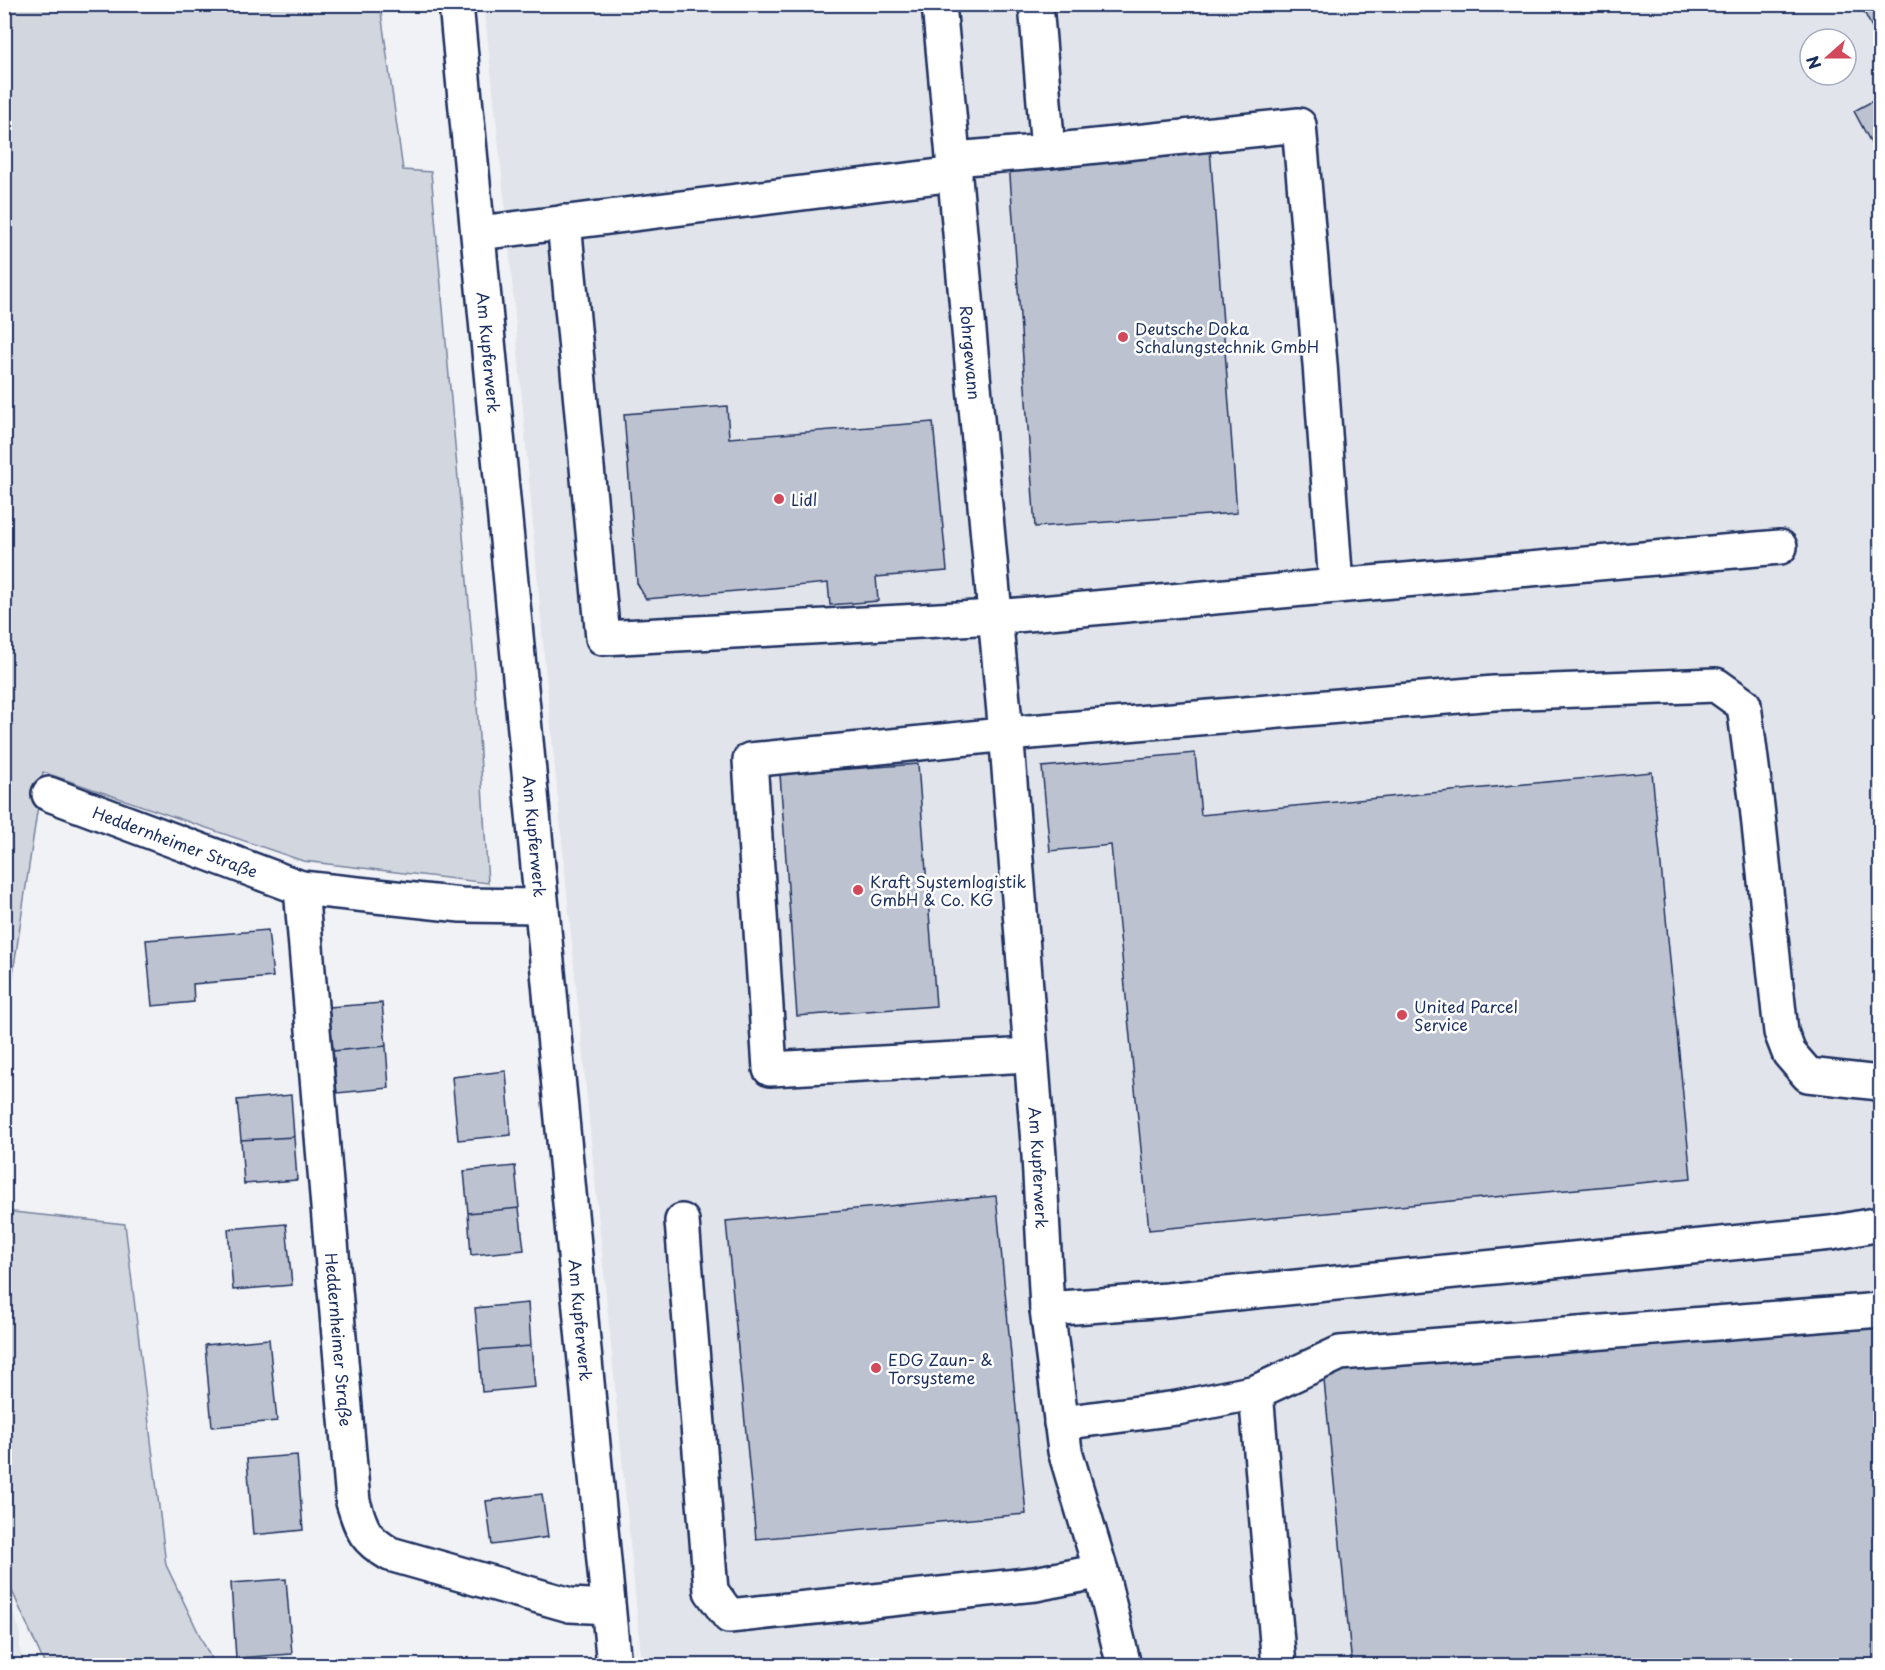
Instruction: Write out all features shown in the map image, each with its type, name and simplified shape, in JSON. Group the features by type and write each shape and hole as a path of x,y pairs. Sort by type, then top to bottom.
{"street":[{"name":"Am Kupferwerk","path":"456,4 614,1665"},
{"name":"Rohrgewann","path":"939,4 1002,699"},
{"path":"1036,4 1048,151"},
{"path":"479,233 954,167 1048,151 1299,125 1320,364 1335,586"},
{"path":"564,222 603,638 995,617 1780,547"},
{"path":"1031,1055 770,1069 750,760 1005,735 1494,693 1716,686 1744,705 1781,1032 1789,1053 1808,1075 1881,1085"},
{"name":"Am Kupferwerk","path":"1002,699 1039,1156 1047,1309 1061,1422 1073,1480 1101,1571 1124,1665"},
{"name":"Heddernheimer Straße","path":"49,794 301,888 461,905 540,906"},
{"name":"Heddernheimer Straße","path":"301,888 353,1502 361,1528 373,1544 390,1554 570,1605 608,1606"},
{"path":"682,1221 711,1591 729,1616 1035,1584 1101,1571"},
{"path":"1047,1309 1167,1300 1831,1233 1881,1224"},
{"path":"1061,1422 1177,1408 1256,1392 1340,1353 1881,1310"},
{"path":"1256,1392 1279,1665"}],"shaded area":[{"path":"5,5 380,5 403,170 431,172 475,672 488,883 303,861 43,772 5,1027"},
{"path":"484,5 1880,5 1880,1665 642,1665 545,666 507,224"},
{"path":"4,1211 125,1224 166,1565 214,1665 45,1665 5,1575"},
{"path":"4,1590 20,1630 20,1651 26,1665 5,1665"}],"building":[{"path":"1860,4 1880,4 1880,43"},
{"path":"1880,97 1880,160 1854,111"},
{"name":"Deutsche Doka Schalungstechnik GmbH","path":"1210,148 1237,513 1035,527 1009,162"},
{"path":"727,406 729,438 933,422 947,571 876,577 878,601 830,605 828,583 646,599 637,583 624,414"},
{"name":"United Parcel Service","path":"1195,753 1201,815 1652,772 1691,1178 1149,1230 1111,845 1050,851 1042,767"},
{"name":"Kraft Systemlogistik GmbH & Co. KG","path":"918,764 936,1006 797,1016 780,774"},
{"path":"268,930 273,977 193,984 194,1002 152,1006 146,940"},
{"path":"382,1003 386,1046 333,1051 329,1007"},
{"path":"386,1046 389,1088 337,1093 333,1051"},
{"path":"506,1071 511,1135 458,1140 452,1077"},
{"path":"291,1095 294,1137 241,1140 237,1100"},
{"path":"294,1137 297,1180 244,1184 241,1140"},
{"path":"515,1166 519,1208 468,1213 464,1171"},
{"name":"EDG Zaun- & Torsysteme","path":"996,1196 1026,1514 756,1539 726,1221"},
{"path":"519,1208 524,1250 471,1255 468,1213"},
{"path":"286,1224 292,1285 233,1290 228,1229"},
{"path":"528,1303 531,1346 479,1350 475,1308"},
{"path":"1880,1328 1880,1666 1352,1666 1323,1370"},
{"path":"269,1339 277,1421 212,1427 205,1345"},
{"path":"531,1346 535,1387 482,1392 479,1350"},
{"path":"297,1455 303,1530 253,1535 247,1459"},
{"path":"542,1494 548,1537 492,1545 486,1501"},
{"path":"286,1579 292,1654 236,1658 231,1583"}],"place":[{"name":"Deutsche Doka Schalungstechnik GmbH","path":"1123,337"},
{"name":"Lidl","path":"779,499"},
{"name":"Kraft Systemlogistik GmbH & Co. KG","path":"858,890"},
{"name":"United Parcel Service","path":"1402,1015"},
{"name":"EDG Zaun- & Torsysteme","path":"876,1368"}]}
